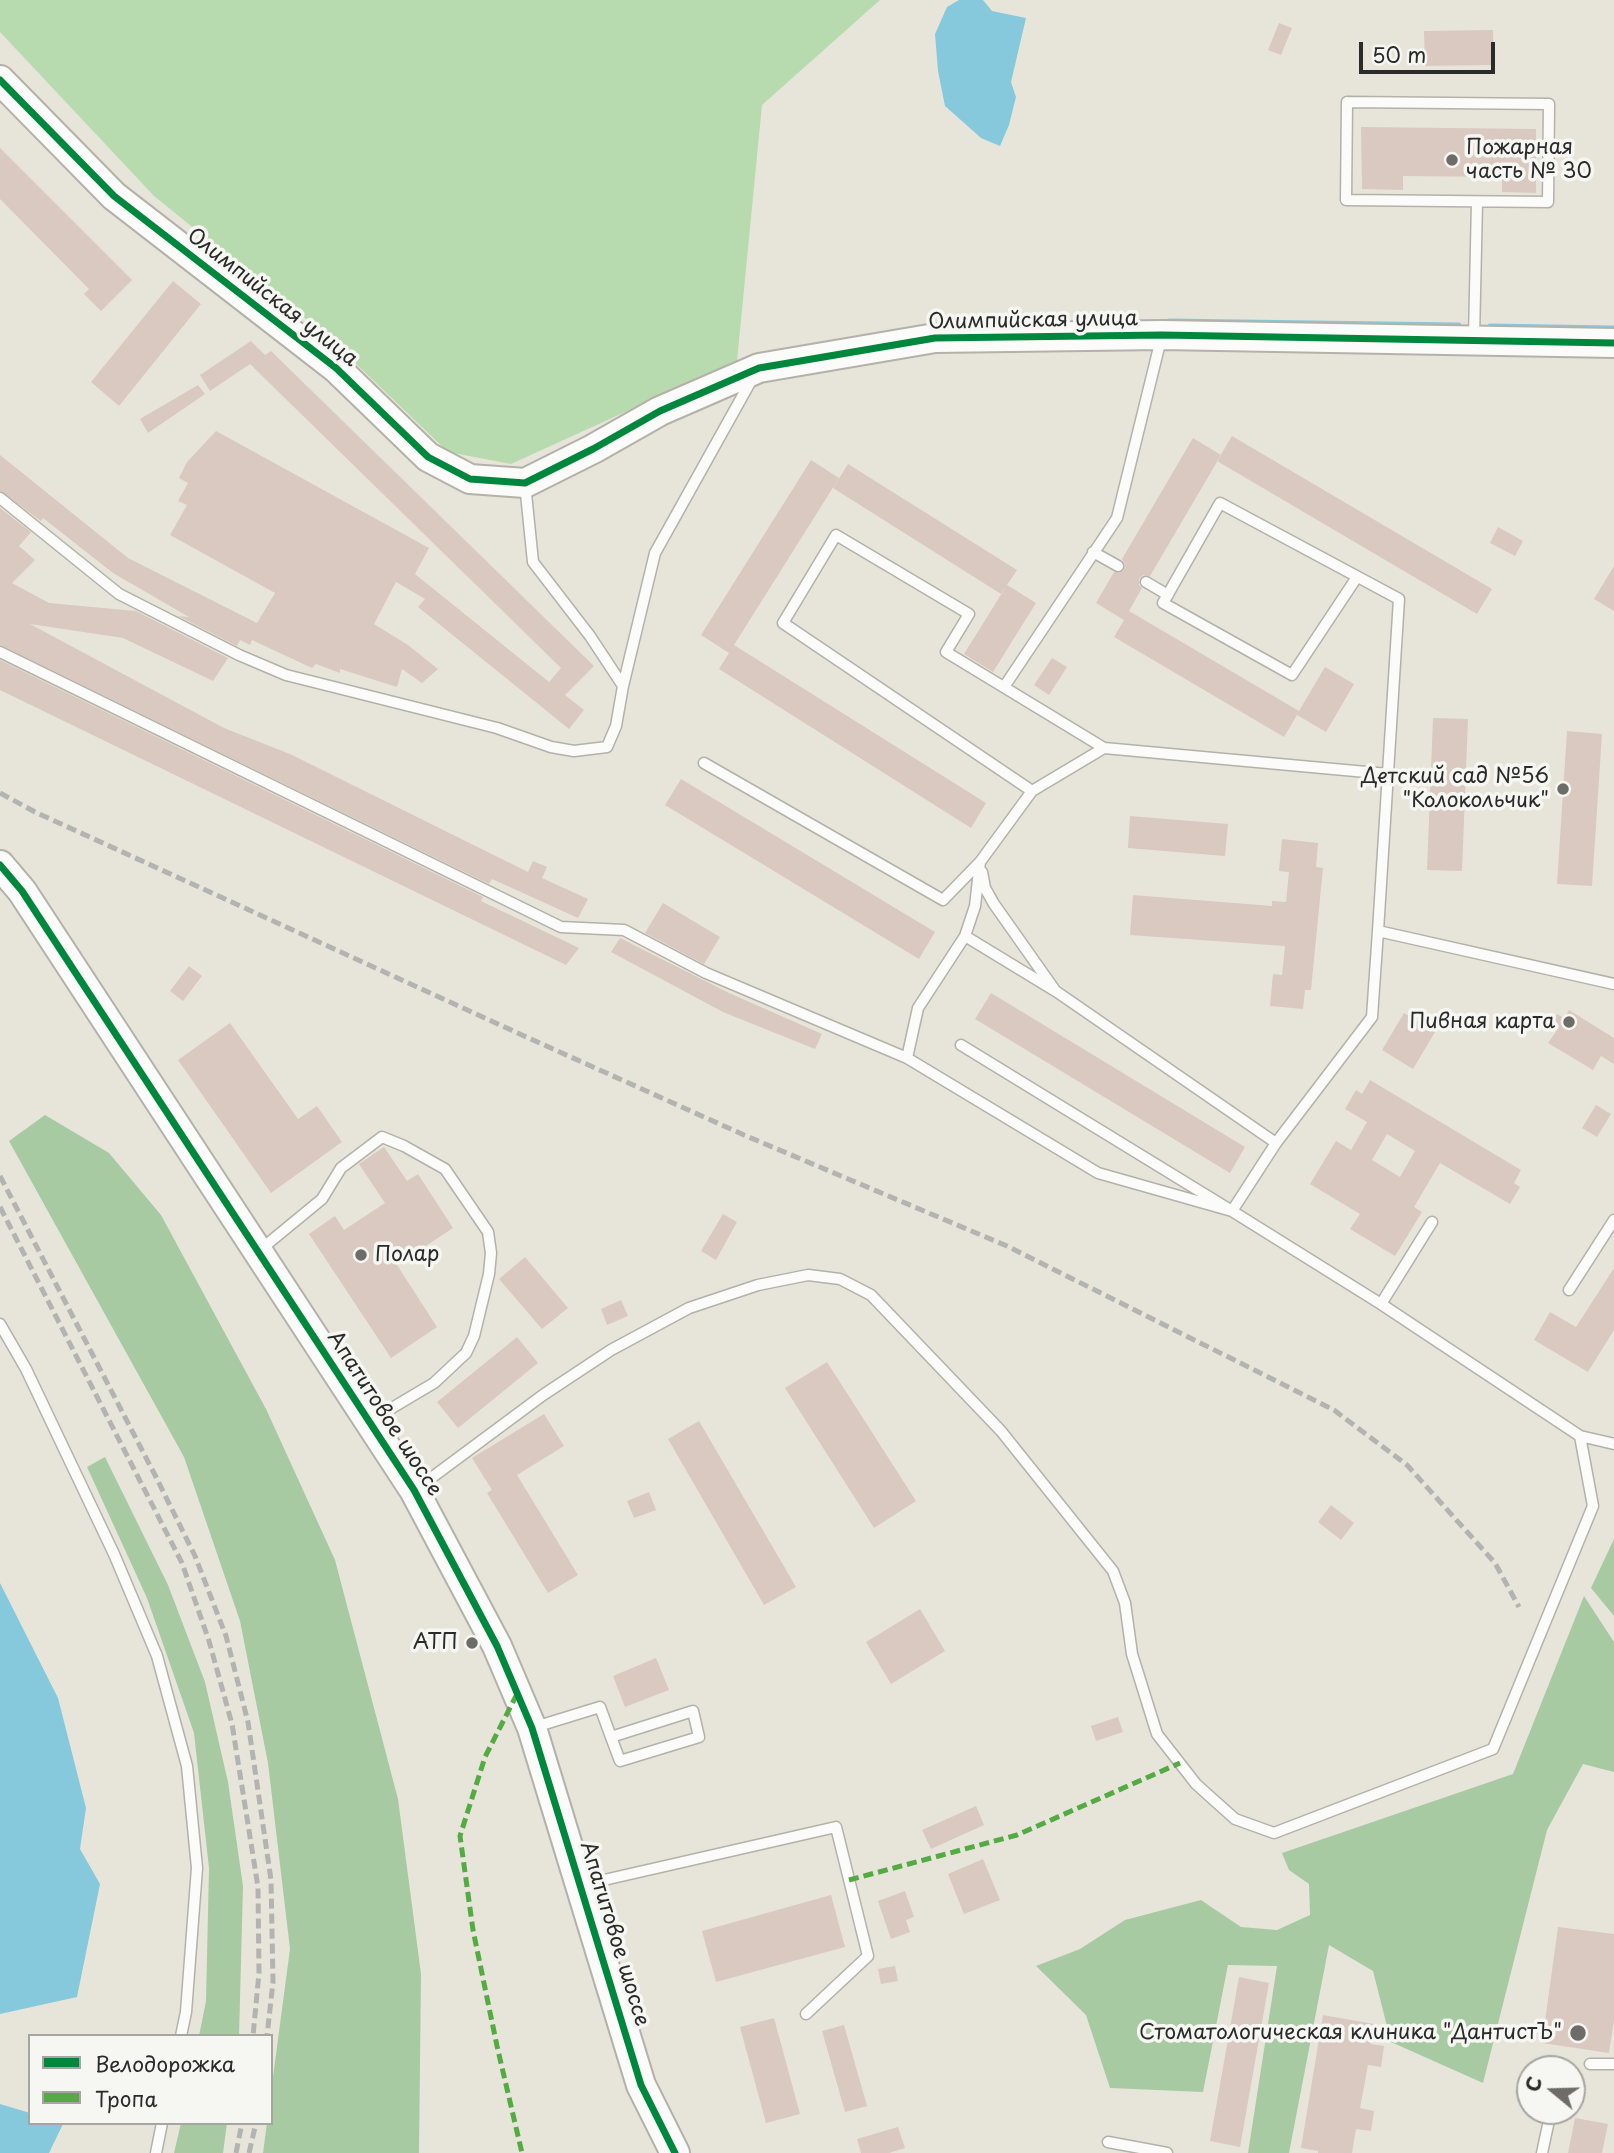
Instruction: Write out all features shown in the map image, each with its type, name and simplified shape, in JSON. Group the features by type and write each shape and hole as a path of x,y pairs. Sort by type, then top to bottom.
{"street":[{"name":"Олимпийская улица","path":"0,80 114,196 336,368 428,457 470,479 525,483 660,411 759,368 935,338 1162,335 1614,343"},
{"name":"Апатитовое шоссе","path":"0,865 22,891 414,1490 497,1646 532,1728 641,2085 675,2153"}],"lane":[{"path":"1347,102 1549,104 1548,202 1477,202 1346,200 1347,102"},
{"path":"1474,341 1477,202"},
{"path":"1004,687 1117,518 1162,335"},
{"path":"0,498 119,594 286,676 497,728 551,747 574,751 607,747 616,726 655,553 759,368"},
{"path":"525,483 533,562 590,636 623,686"},
{"path":"1232,1211 1276,1143 1372,1017 1399,599 1220,503 1163,603 1292,675 1357,577"},
{"path":"1032,791 783,624 836,535 969,614 946,652 1104,748 1388,775"},
{"path":"1093,552 1118,566"},
{"path":"1146,582 1168,595"},
{"path":"0,652 561,927 624,930 706,973 907,1058 1098,1173 1232,1211"},
{"path":"704,763 943,900 980,862 1032,791 1104,748"},
{"path":"907,1058 918,1008 965,936 975,906 980,862"},
{"path":"980,862 985,888 994,904 1057,992"},
{"path":"1378,931 1614,984"},
{"path":"965,936 1057,992 1276,1143"},
{"path":"961,1045 1381,1304 1580,1436 1614,1444"},
{"path":"258,1252 322,1199 341,1167 382,1137 445,1169 488,1232 491,1253 489,1274 474,1336 466,1353 434,1383 369,1422"},
{"path":"1569,1290 1614,1220"},
{"path":"1381,1304 1432,1222"},
{"path":"414,1490 543,1395 611,1350 689,1308 758,1285 808,1275 840,1279 871,1295 1001,1431 1113,1572 1125,1603 1132,1654 1157,1734 1196,1784 1235,1819 1274,1833 1493,1749 1593,1506 1580,1436"},
{"path":"0,1324 26,1369 120,1567 157,1656 187,1766 197,1868 186,2012 181,2034"},
{"path":"532,1728 600,1707 611,1737 620,1761 699,1737 693,1712 611,1737"},
{"path":"581,1885 836,1827 868,1956 806,2014"},
{"path":"1590,2064 1614,2064"},
{"path":"156,2153 162,2125"},
{"path":"1542,2153 1548,2125"},
{"path":"1108,2142 1167,2153"}],"green space":[{"path":"0,0 880,0 762,105 737,361 511,464 448,452 326,335 154,196 0,32"},
{"path":"45,1115 109,1153 161,1215 266,1409 335,1560 398,1799 421,1974 419,2153 263,2153 267,2125 273,2125 273,2077 290,1949 268,1763 240,1621 184,1457 9,1141"},
{"path":"105,1457 168,1585 205,1682 228,1782 243,1886 239,2034 199,2034 206,2001 209,1868 194,1733 147,1598 87,1467"},
{"path":"1614,1539 1614,1616 1591,1588"},
{"path":"1584,1596 1614,1642 1614,1772 1583,1764 1547,1830 1483,2083 1391,2042 1373,1971 1329,1945 1289,2153 1248,2153 1277,1966 1228,1965 1203,2092 1110,2088 1086,2015 1036,1966 1080,1949 1125,1920 1201,1900 1241,1927 1277,1930 1310,1915 1309,1884 1289,1870 1282,1853 1513,1774"},
{"path":"181,2125 227,2125 223,2153 174,2153"}],"water":[{"path":"959,0 983,0 992,11 1026,18 1011,82 1016,97 1000,146 981,138 945,106 938,71 935,34 947,7"},
{"path":"0,1583 58,1698 86,1808 80,1849 100,1884 77,1997 0,2014"},
{"path":"0,2104 28,2112 28,2125 63,2125 49,2153 0,2153"}],"building":[{"path":"1279,23 1292,28 1281,55 1268,50"},
{"path":"1493,30 1494,65 1425,66 1424,31"},
{"name":"Пожарная часть № 30","path":"1361,127 1536,129 1536,193 1502,192 1502,177 1403,176 1403,190 1362,189"},
{"path":"0,148 132,280 101,311 84,294 89,289 0,199"},
{"path":"173,281 201,304 119,406 91,382"},
{"path":"251,341 265,355 271,351 594,666 565,695 584,710 569,729 418,607 425,599 396,582 374,624 408,645 438,669 422,683 402,669 397,687 340,669 340,673 316,664 312,668 252,640 250,645 240,640 237,646 178,616 189,617 113,573 43,518 41,521 0,491 0,455 128,558 257,623 275,593 170,535 187,505 178,501 188,483 179,478 187,462 216,431 429,548 415,574 549,682 561,668 250,364 210,391 200,375"},
{"path":"198,385 205,394 148,433 140,419"},
{"path":"1232,436 1492,589 1477,614 1217,461"},
{"path":"1193,438 1221,455 1150,576 1143,575 1139,579 1142,588 1129,611 1299,711 1325,667 1354,684 1326,732 1297,715 1284,737 1114,637 1124,620 1096,603 1114,572 1124,570 1122,559"},
{"path":"811,460 839,478 729,653 701,635"},
{"path":"848,464 1017,570 1001,594 833,488"},
{"path":"0,508 31,532 19,546 35,560 12,583 49,603 136,611 228,658 213,681 123,638 30,624 224,728 290,754 528,872 533,861 547,867 542,878 588,899 578,918 492,879 489,884 0,645"},
{"path":"1498,527 1523,541 1515,556 1490,543"},
{"path":"1614,566 1614,611 1594,599"},
{"path":"1007,585 1036,603 993,672 964,654"},
{"path":"734,645 986,803 971,828 719,669"},
{"path":"1052,658 1067,667 1049,695 1034,685"},
{"path":"0,660 483,897 481,901 579,948 566,965 0,690"},
{"path":"1433,718 1468,719 1462,871 1427,870"},
{"path":"1567,731 1602,734 1592,886 1557,884"},
{"path":"681,779 935,932 919,959 665,805"},
{"path":"1130,816 1228,824 1225,856 1128,848"},
{"path":"1282,839 1318,843 1316,867 1323,868 1311,990 1305,990 1303,1009 1270,1006 1273,974 1282,975 1285,946 1130,935 1133,895 1272,906 1272,901 1286,902 1289,872 1279,871"},
{"path":"663,903 720,937 704,964 645,933"},
{"path":"620,938 729,993 822,1034 815,1049 723,1012 611,952"},
{"path":"189,966 202,976 183,1001 170,991"},
{"path":"991,993 1245,1147 1230,1173 975,1019"},
{"path":"1569,1010 1614,1038 1614,1064 1601,1056 1593,1070 1548,1043 1557,1030 1549,1025 1557,1014 1564,1018"},
{"path":"1404,1013 1435,1032 1413,1069 1382,1050"},
{"path":"230,1023 298,1119 317,1106 342,1142 271,1193 178,1060"},
{"path":"1370,1080 1521,1170 1514,1183 1520,1187 1510,1204 1440,1163 1414,1207 1422,1212 1395,1256 1350,1229 1360,1214 1310,1184 1336,1141 1351,1150 1367,1122 1345,1109 1356,1090 1362,1094","holes":["1387,1134 1415,1151 1400,1177 1372,1160"]},
{"path":"1596,1105 1611,1114 1597,1137 1582,1128"},
{"name":"Полар","path":"384,1147 407,1181 418,1174 453,1228 397,1265 437,1327 391,1358 309,1234 335,1216 344,1230 385,1203 359,1164"},
{"path":"723,1214 737,1222 716,1260 701,1251"},
{"path":"525,1257 568,1308 542,1329 499,1279"},
{"path":"1614,1268 1614,1330 1588,1372 1534,1340 1550,1312 1576,1327"},
{"path":"621,1300 628,1316 607,1325 601,1309"},
{"path":"517,1337 538,1363 458,1428 437,1402"},
{"path":"827,1362 916,1501 874,1528 785,1388"},
{"path":"544,1414 564,1446 517,1475 578,1575 548,1593 487,1493 492,1490 472,1458"},
{"path":"699,1421 796,1587 764,1605 668,1439"},
{"path":"649,1492 656,1510 634,1518 627,1501"},
{"path":"1331,1505 1354,1523 1341,1540 1318,1522"},
{"path":"920,1609 945,1651 891,1684 866,1642"},
{"path":"656,1658 669,1690 625,1707 613,1676"},
{"path":"1118,1717 1123,1732 1096,1741 1091,1726"},
{"path":"976,1806 984,1825 931,1849 922,1830"},
{"path":"983,1859 1000,1900 964,1914 948,1874"},
{"path":"905,1891 914,1917 906,1920 910,1932 891,1939 878,1901"},
{"path":"831,1895 845,1947 716,1982 702,1931"},
{"path":"1558,1927 1614,1934 1614,2020 1609,2053 1542,2043"},
{"path":"895,1966 898,1981 881,1984 878,1969"},
{"path":"1239,1977 1269,1983 1240,2147 1210,2141"},
{"path":"1323,2015 1374,2024 1371,2044 1384,2046 1381,2067 1368,2065 1360,2108 1374,2111 1371,2131 1356,2129 1352,2153 1318,2153 1301,2148"},
{"path":"774,2018 800,2114 766,2123 740,2027"},
{"path":"844,2025 867,2106 845,2112 822,2031"},
{"path":"1586,2120 1608,2124 1602,2153 1568,2153 1574,2125 1586,2125"},
{"path":"898,2127 905,2148 889,2153 861,2153 857,2139"}],"waterway":[{"path":"1169,321 1459,325"},
{"path":"1490,326 1614,328"}],"railway":[{"path":"0,793 35,812 744,1135 1007,1246 1334,1410 1407,1465 1495,1563 1519,1607"},
{"path":"0,1176 195,1556 226,1636 248,1722 271,1880 273,1982 267,2034"},
{"path":"0,1207 182,1563 209,1641 232,1724 258,1887 259,1973 253,2034"},
{"path":"236,2153 242,2125"},
{"path":"249,2153 256,2125"}],"marked path":[{"path":"517,1694 485,1757 460,1836 473,1930 522,2153"},
{"path":"849,1880 1017,1835 1180,1763"}],"cycle path":[{"path":"0,80 114,196 336,368 428,457 470,479 525,483 660,411 759,368 935,338 1162,335 1614,343"},
{"path":"0,865 22,891 414,1490 497,1646 532,1728 641,2085 675,2153"}],"place":[{"name":"Пожарная часть № 30","path":"1452,160"},
{"name":"Детский сад №56 \"Колокольчик\"","path":"1563,789"},
{"name":"Пивная карта","path":"1569,1022"},
{"name":"Полар","path":"361,1255"},
{"name":"АТП","path":"472,1643"},
{"name":"Стоматологическая клиника \"ДантистЪ\"","path":"1578,2033"}]}
